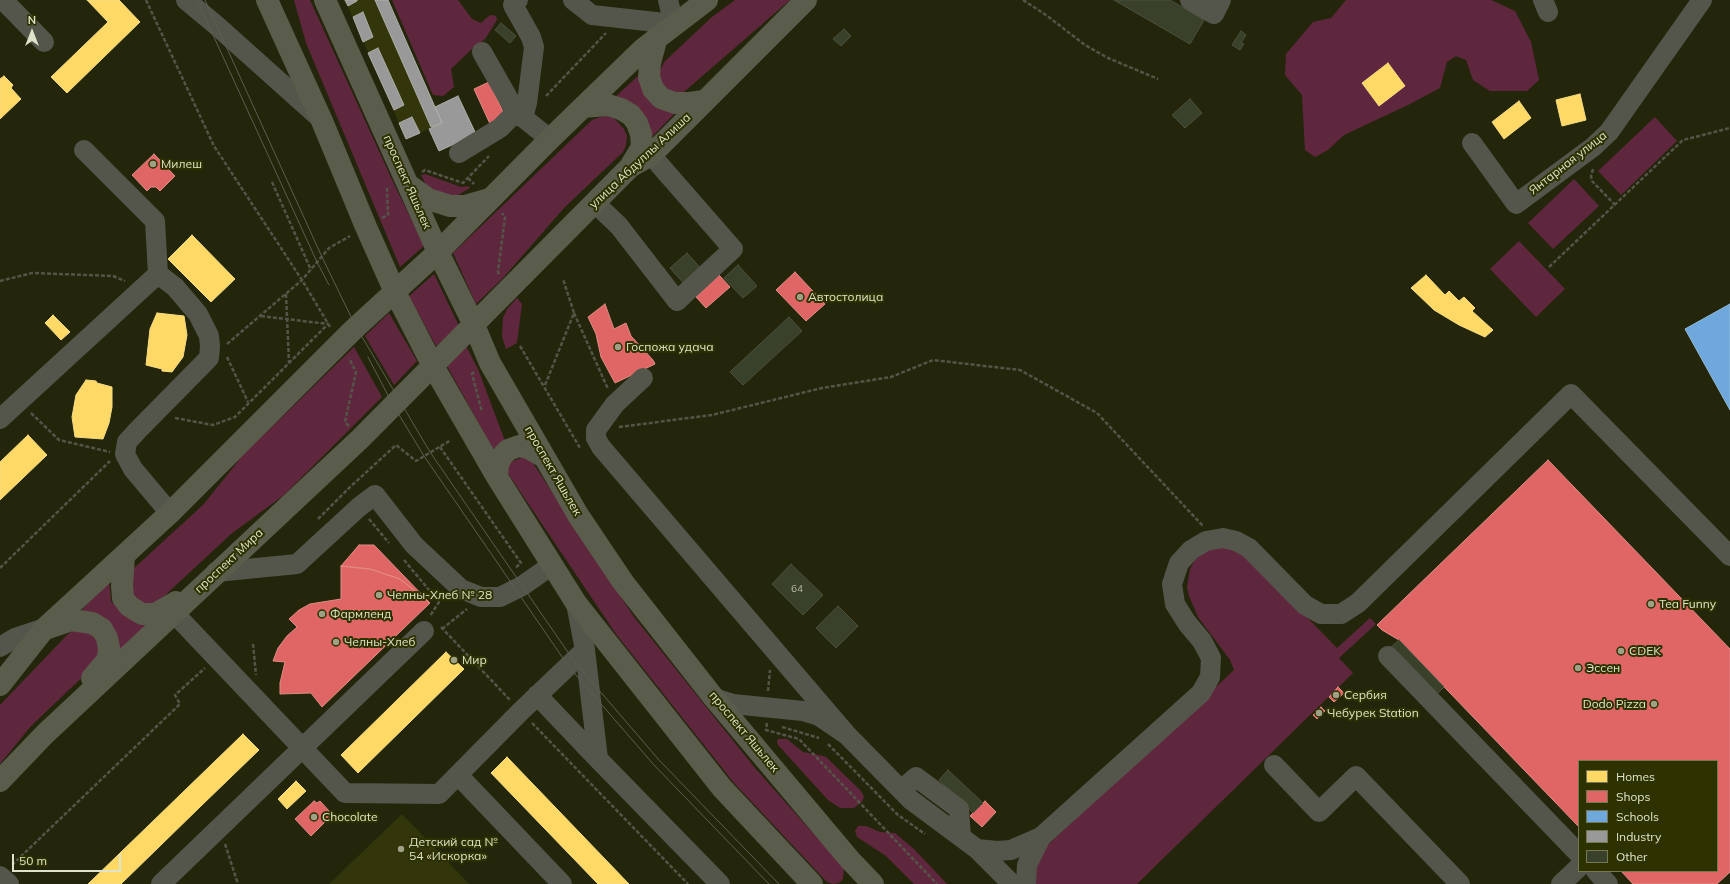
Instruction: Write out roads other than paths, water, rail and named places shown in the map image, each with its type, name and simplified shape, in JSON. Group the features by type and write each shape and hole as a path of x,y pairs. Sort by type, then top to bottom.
{"main road":[{"path":"267,0 322,121 395,292 433,366 497,477 576,603 722,788 812,884"},
{"name":"проспект Яшьлек","path":"325,0 408,181 438,252 474,325 484,366 544,458 578,516 623,582 714,698 850,860 873,884"},
{"path":"0,686 45,628 170,512 353,330 438,252 494,205 550,139 644,49 674,24 707,0"},
{"name":"улица Абдуллы Алиша","path":"458,341 474,325 503,286 595,203 630,168 651,155 704,100 806,0"},
{"path":"657,38 650,63 650,77 653,89 661,98 674,103 689,103 704,100"},
{"path":"583,107 608,105 621,108 631,115 637,123 641,134 642,147 630,168"},
{"path":"408,181 428,199 450,206 494,205"},
{"path":"484,366 503,286"},
{"name":"проспект Мира","path":"0,781 45,734 216,572 309,487 458,341"},
{"path":"497,477 498,464 508,450 518,446 528,448 544,458"},
{"path":"124,556 122,586 123,598 130,606 142,614 154,614 198,590"},
{"path":"45,628 71,620 92,623 102,629 107,638 109,648 108,658 45,734"},
{"path":"848,884 852,875 850,860"}],"street":[{"path":"186,0 222,30 322,121"},
{"path":"573,0 592,15 674,24 668,0"},
{"path":"1190,0 1214,14 1221,0"},
{"name":"Янтарная улица","path":"1472,143 1516,204 1593,147 1608,132 1702,0"},
{"path":"459,153 520,115 527,103 534,47 531,37 513,2"},
{"path":"4,9 44,42"},
{"path":"482,52 520,115 550,139"},
{"path":"84,150 155,221 158,274 175,287 198,314 209,336 209,358 127,442 125,454 132,469 170,512"},
{"path":"595,203 619,226 677,301 733,249 651,155"},
{"path":"0,419 158,274"},
{"path":"643,378 615,404 596,430 596,438 600,447 847,735 911,800 977,849 1012,884"},
{"path":"977,849 997,851 1011,850 1041,836 1200,694 1210,677 1211,658 1202,641 1187,623 1175,604 1172,584 1180,564 1191,550 1206,541 1216,539 1223,538 1236,541 1249,548 1305,605 1321,614 1341,614 1358,603 1571,394 1730,556"},
{"path":"216,572 297,564 358,507 375,495 406,550 461,589 481,597 500,597 522,586 552,565"},
{"path":"576,603 585,650 598,759"},
{"path":"174,613 218,650 302,747 345,793 438,794 537,695 585,650"},
{"path":"161,884 302,747 435,626"},
{"path":"0,646 14,638 45,628"},
{"path":"1388,656 1578,853"},
{"path":"784,710 795,705 800,700 802,691 800,681"},
{"path":"537,695 720,884"},
{"path":"714,698 733,704 803,711 819,716 847,735"},
{"path":"1274,765 1319,812 1356,776 1460,884"},
{"path":"458,775 562,884"},
{"path":"1026,884 1027,865 1041,836"},
{"path":"1562,884 1578,868"},
{"path":"1597,872 1608,884"},
{"path":"0,876 9,884"}],"tram line":[{"path":"197,0 317,262 329,285"},
{"path":"205,0 322,257 355,325 430,452 574,661 659,760 779,884"},
{"path":"368,357 393,405 424,456 569,667 654,765 769,884"}],"place":[{"name":"Милеш","path":"153,164"},
{"name":"Автостолица","path":"800,297"},
{"name":"Госпожа удача","path":"618,347"},
{"name":"Челны-Хлеб № 28","path":"379,595"},
{"name":"Tea Funny","path":"1651,604"},
{"name":"Фармленд","path":"322,614"},
{"name":"Челны-Хлеб","path":"336,642"},
{"name":"CDEK","path":"1621,651"},
{"name":"Мир","path":"454,660"},
{"name":"Эссен","path":"1578,668"},
{"name":"Сербия","path":"1336,695"},
{"name":"Dodo Pizza","path":"1654,704"},
{"name":"Чебурек Station","path":"1319,713"},
{"name":"Chocolate","path":"314,817"},
{"name":"Детский сад № 54 «Искорка»","path":"401,849"}]}
